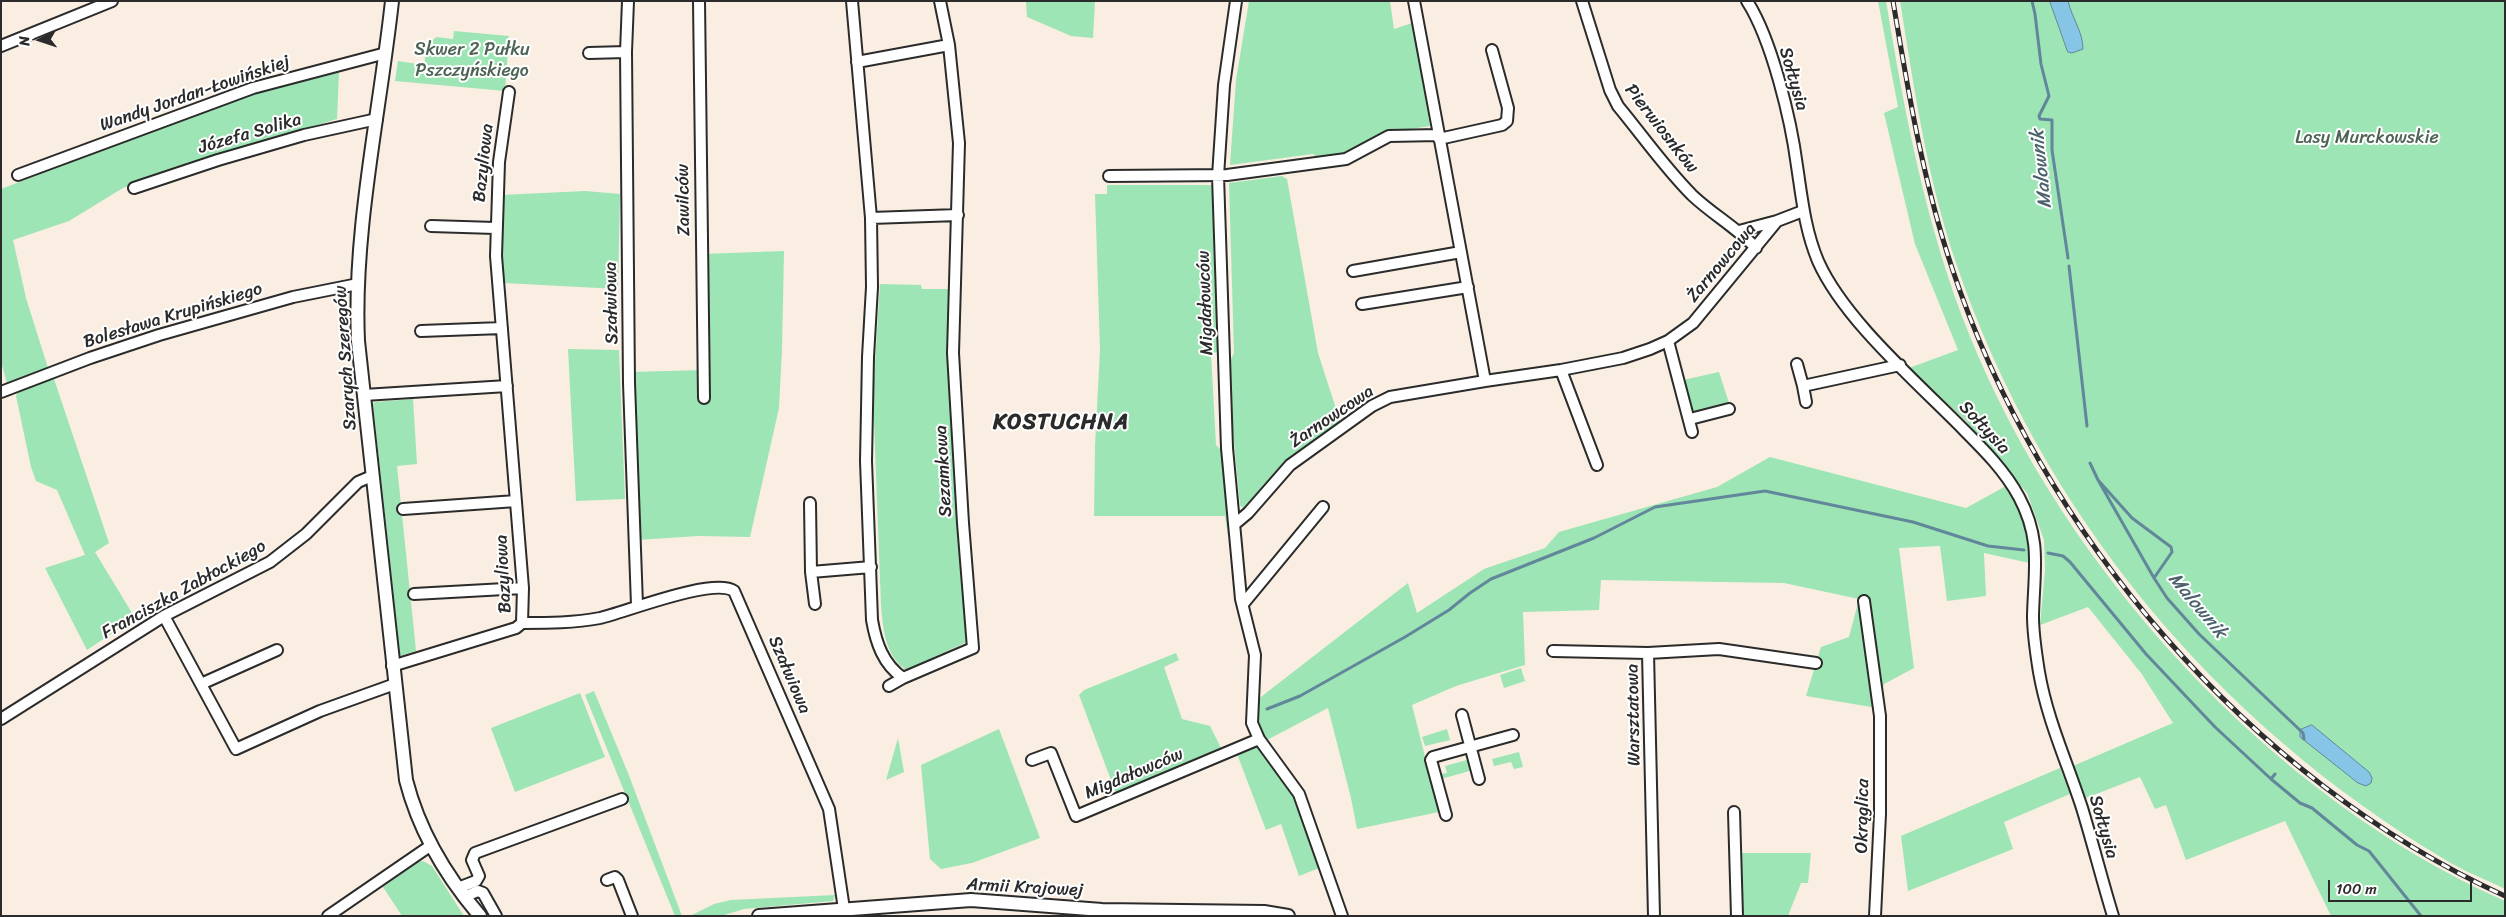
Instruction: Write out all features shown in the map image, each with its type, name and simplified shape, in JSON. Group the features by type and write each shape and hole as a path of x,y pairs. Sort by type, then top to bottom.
{"street":[{"path":"1,46 112,1"},
{"name":"Szarych Szeregów","path":"392,1 360,250 358,341 392,666 406,780 415,811 430,846 463,896 473,916"},
{"name":"Szałwiowa","path":"628,1 626,52 629,383 637,605"},
{"name":"Zawilców","path":"699,1 704,398"},
{"path":"852,1 871,218 872,288 868,357 866,461 872,620 876,640 893,671 903,678"},
{"name":"Sezamkowa","path":"889,686 903,678 974,648 963,523 953,353 960,143 949,45 940,1"},
{"name":"Migdałowców","path":"1236,1 1224,85 1218,176 1227,448 1243,604 1254,648 1252,723 1258,739 1299,794 1342,916"},
{"path":"1414,1 1485,380"},
{"name":"Pierwiosnków","path":"1582,1 1610,90 1618,106 1690,193 1705,207 1739,231 1756,248"},
{"name":"Sołtysia","path":"1747,1 1762,30 1785,105 1796,160 1803,211 1812,246 1833,288 1851,313 1988,454 2014,488 2029,520 2035,542 2037,562 2033,617 2039,674 2052,726 2081,807 2113,916"},
{"path":"857,62 949,45"},
{"path":"1108,176 1218,176 1346,159 1389,136 1438,137 1502,125 1507,121 1508,108 1492,50"},
{"path":"589,53 626,52"},
{"name":"Wandy Jordan-Łowińskiej","path":"18,175 253,88 386,53"},
{"name":"Bazyliowa","path":"392,666 516,628 522,623 523,588 495,228 501,145 509,92"},
{"name":"Józefa Solika","path":"134,188 218,160 304,135 364,120 377,119"},
{"name":"Żarnowcowa","path":"1236,523 1248,514 1290,465 1372,406 1390,397 1485,380 1561,370 1623,358 1668,341 1694,323 1777,222 1803,211"},
{"path":"871,218 958,215"},
{"path":"1739,231 1777,222"},
{"path":"431,226 495,228"},
{"path":"1353,271 1461,252"},
{"name":"Bolesława Krupińskiego","path":"1,392 159,334 293,297 358,284"},
{"path":"1362,304 1468,287"},
{"path":"421,331 502,328"},
{"path":"1668,341 1692,432"},
{"path":"1797,364 1806,402"},
{"path":"1803,386 1900,365"},
{"path":"1561,370 1597,465"},
{"path":"364,396 507,386"},
{"path":"1690,419 1729,409"},
{"name":"Franciszka Zabłockiego","path":"1,719 164,616 270,562 306,534 358,482 372,476"},
{"path":"403,509 516,501"},
{"path":"810,503 811,572 815,604"},
{"path":"1243,604 1323,506"},
{"path":"811,572 871,567"},
{"path":"414,594 523,588"},
{"name":"Szałwiowa","path":"522,623 580,621 612,615 637,605 694,592 726,588 734,592 829,809 844,909"},
{"name":"Okrąglica","path":"1864,601 1880,716 1880,814 1875,916"},
{"path":"164,616 236,749 320,711 394,684"},
{"name":"Warsztatowa","path":"1654,916 1648,653 1719,649 1816,663"},
{"path":"201,684 277,650"},
{"path":"1554,651 1648,653"},
{"path":"1462,715 1479,779"},
{"path":"1446,815 1431,760 1433,757 1512,735"},
{"name":"Migdałowców","path":"1032,760 1051,753 1076,816 1258,739"},
{"path":"463,896 478,876 472,860 475,853 622,799"},
{"path":"1734,812 1737,916"},
{"path":"328,916 430,846"},
{"path":"607,880 615,877 618,880 632,916"},
{"path":"463,896 478,891 483,893 496,916"},
{"name":"Szarych Szeregów","path":"463,896 480,916"},
{"name":"Armii Krajowej","path":"759,916 971,900 1102,910 1288,916"}],"green space":[{"path":"1026,1 1095,1 1093,38 1071,36 1027,17"},
{"path":"1249,1 1390,1 1394,29 1412,23 1430,126 1385,133 1347,153 1319,159 1313,154 1230,165 1236,80"},
{"path":"1878,1 1886,1 1909,128 1929,212 1954,294 1969,334 2009,422 2060,507 2118,590 2185,667 2258,738 2336,802 2419,857 2505,901 2505,916 2331,916 2285,821 2186,860 2166,805 2155,809 2140,777 2086,798 2073,766 2173,723 2141,673 2088,607 2040,625 2045,570 2044,540 2027,493 1965,420 1909,368 1958,350 1915,244 1884,113 1898,107"},
{"name":"Lasy Murckowskie","path":"1900,1 2505,1 2505,889 2451,863 2361,805 2283,744 2211,676 2146,603 2087,525 2035,441 1991,353 1955,260 1929,165"},
{"name":"Skwer 2 Pułku Pszczyńskiego","path":"454,31 509,36 505,91 395,81 398,61 424,65 427,43 437,37 453,39"},
{"path":"339,72 337,119 166,172 123,188 69,221 13,240 26,298 48,368 7,384 1,361 1,189 254,93"},
{"path":"1282,176 1287,179 1318,353 1341,424 1248,509 1244,509 1240,505 1229,363 1234,353 1229,183"},
{"path":"1107,185 1212,185 1219,352 1211,353 1216,445 1221,450 1231,535 1228,536 1225,516 1094,516 1095,446 1100,350 1095,194 1107,194"},
{"path":"585,191 620,194 618,289 504,283 500,265 501,195"},
{"path":"784,251 779,408 750,537 698,536 637,540 632,372 703,370 702,254"},
{"path":"880,284 921,285 922,289 949,289 947,364 967,642 906,670 899,664 889,649 884,632 881,605 873,395"},
{"path":"568,349 619,350 625,499 576,501"},
{"path":"1719,372 1730,406 1697,414 1691,411 1683,380"},
{"path":"53,376 109,543 95,552 135,618 87,650 45,568 85,555 57,490 36,481 31,467 16,396 20,388"},
{"path":"413,399 417,464 397,466 416,651 400,656 373,404 375,402"},
{"path":"1770,457 1966,508 2006,486 2025,521 2034,564 1984,553 1986,596 1947,601 1940,546 1899,548 1914,668 1884,684 1877,708 1806,696 1821,647 1849,637 1859,599 1784,583 1601,580 1599,610 1523,612 1525,665 1456,686 1412,705 1439,812 1357,829 1328,708 1265,741 1257,726 1257,700 1408,583 1417,613 1484,569 1545,548 1559,532 1717,487"},
{"path":"1176,653 1179,660 1164,667 1182,719 1210,726 1222,750 1117,796 1079,695 1084,690"},
{"path":"1521,668 1525,681 1504,688 1500,675"},
{"path":"594,691 628,773 682,916 675,916 585,695"},
{"path":"580,693 605,757 515,792 491,728"},
{"path":"999,729 1040,838 972,863 941,869 930,859 921,765"},
{"path":"1447,729 1450,740 1425,746 1422,737"},
{"path":"898,738 904,772 886,780"},
{"path":"1257,746 1293,795 1319,868 1299,876 1281,824 1266,830 1237,754"},
{"path":"1519,752 1523,767 1514,769 1511,762 1494,766 1492,759"},
{"path":"1465,753 1468,753 1473,770 1441,779 1439,774 1447,773 1445,766 1467,760"},
{"path":"2060,768 2070,794 2004,822 2013,849 1908,891 1901,836"},
{"path":"1739,853 1811,853 1808,883 1801,883 1788,916 1741,916"},
{"path":"423,861 432,866 464,916 402,916 383,887 418,862"},
{"path":"835,895 833,901 744,909 721,916 690,916 714,904 731,900"}],"water":[{"path":"2050,1 2068,1 2083,43 2083,49 2072,53 2068,52"},
{"path":"2312,725 2369,772 2372,778 2371,783 2366,786 2358,783 2300,737 2300,730"}],"waterway":[{"name":"Malownik","path":"2032,1 2041,64 2049,96 2039,116 2040,119 2052,120 2052,150 2068,258"},
{"name":"Malownik","path":"2069,266 2087,426"},
{"name":"Malownik","path":"2090,463 2098,480 2132,518 2171,547 2172,552 2154,578 2167,598 2199,634 2303,733 2304,739"},
{"path":"2098,480 2154,578"},
{"path":"1267,709 1300,696 1405,637 1449,610 1491,579 1594,538 1655,507 1765,491 1913,522 1988,546 2024,550"},
{"path":"2048,553 2063,556 2070,562 2146,654 2215,727 2271,779"},
{"name":"Malownik","path":"2275,774 2271,779 2300,803 2312,808 2357,845 2369,851 2421,916"}],"railway":[{"path":"1893,1 1925,169 1952,268 1991,366 2040,461 2098,552 2166,638 2241,716 2323,786 2411,846 2505,896"}],"district":[{"name":"KOSTUCHNA","path":"1061,423"}]}
